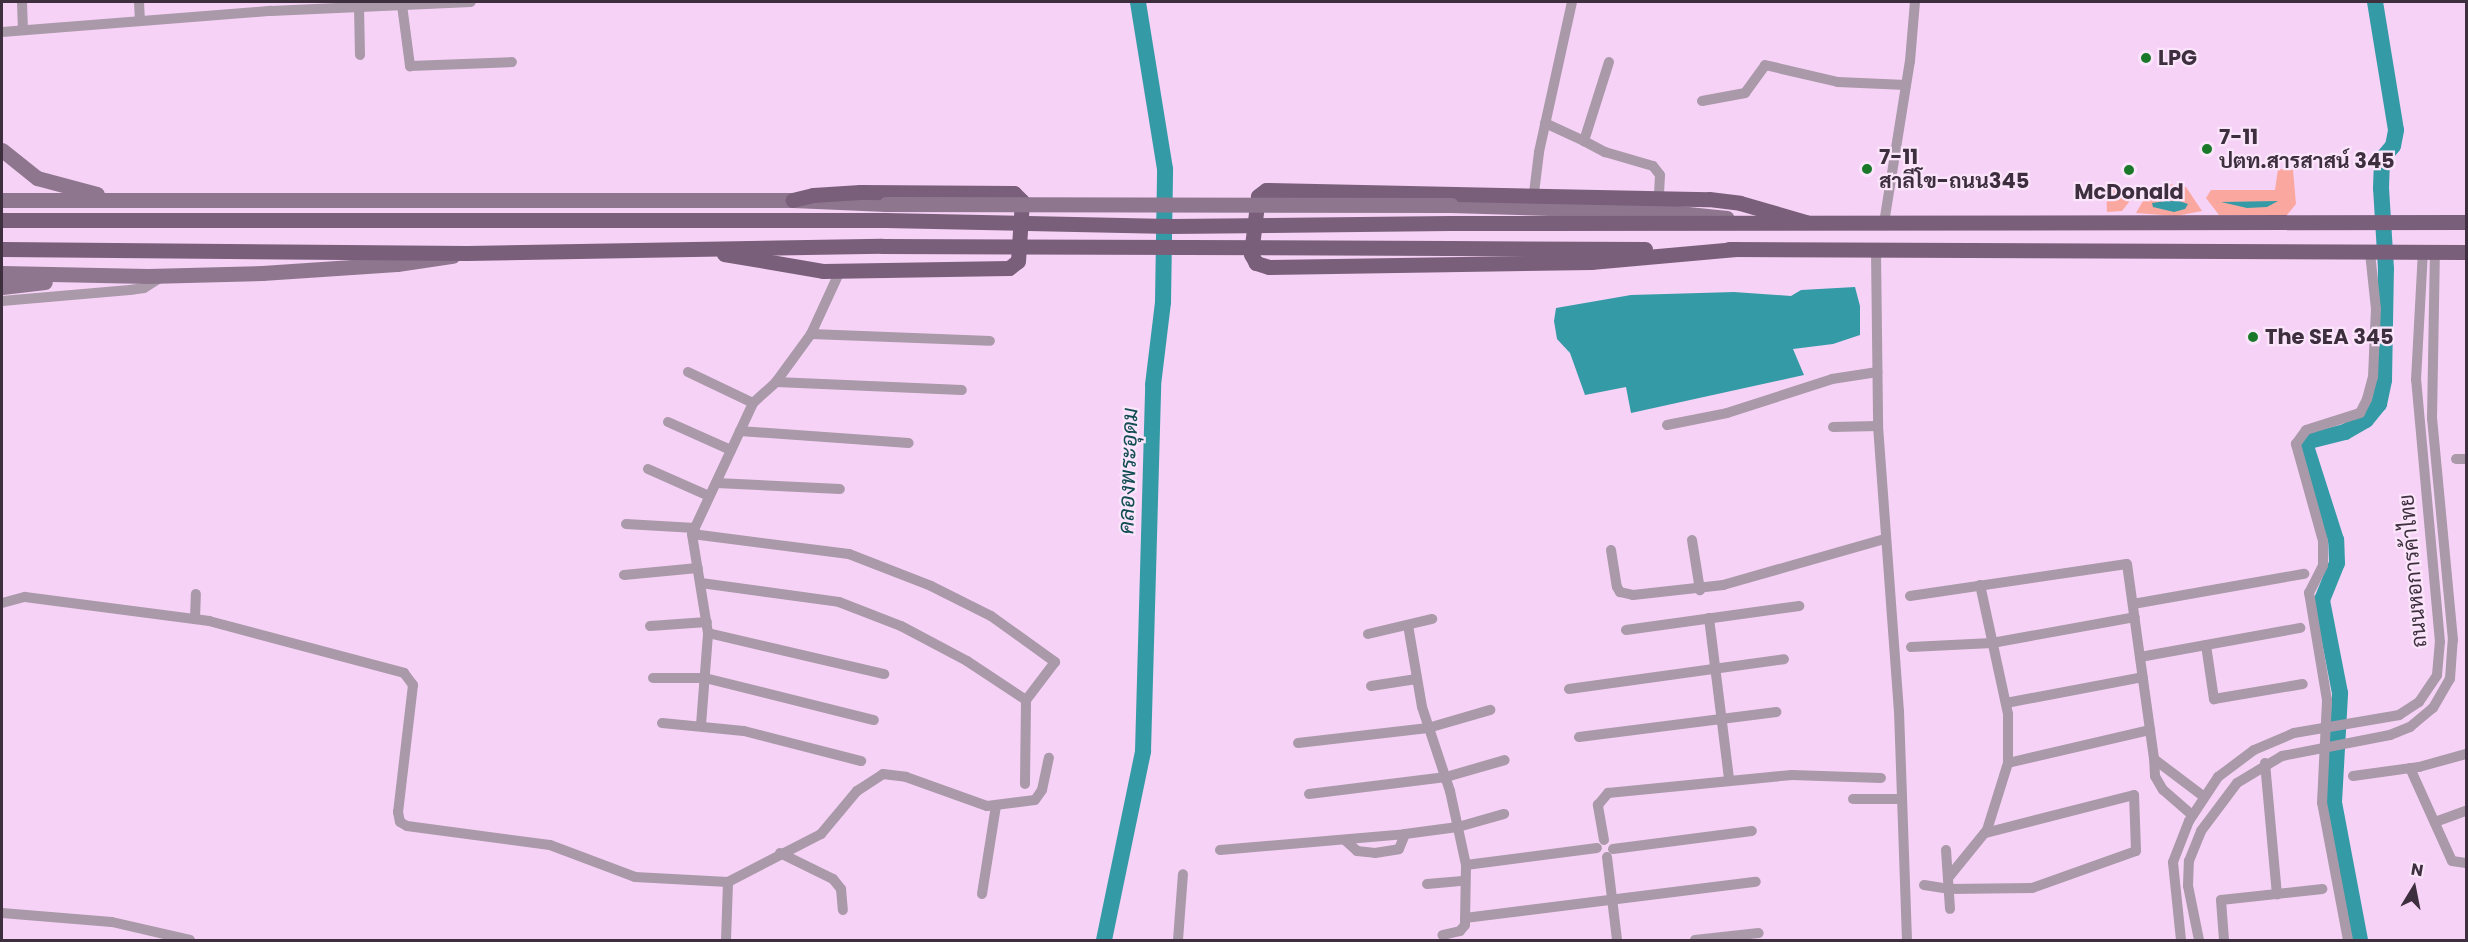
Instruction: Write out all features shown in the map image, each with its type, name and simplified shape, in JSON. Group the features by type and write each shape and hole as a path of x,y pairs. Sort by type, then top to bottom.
{"main road":[{"path":"2,150 37,178 78,191 135,200"},
{"path":"1736,249 1591,262 1269,267 1256,262 1251,254 1258,196 1266,190 1659,197 1740,203 1806,222"},
{"path":"711,250 764,263 840,271 1015,266 1018,261 1021,195 860,192 813,195 793,200"},
{"path":"2,200 793,200 886,204 1451,205 1659,211 1753,223"},
{"path":"2,220 885,220 1170,226 1450,223 2466,222"},
{"path":"2,249 467,253 882,246 1736,249 1876,252 2466,252"},
{"path":"2,274 164,276 360,267 467,253"},
{"path":"2,287 105,276"}],"street":[{"path":"22,2 23,30"},
{"path":"139,2 140,21"},
{"path":"2,32 140,21 471,2"},
{"path":"1884,223 1906,85 1915,2"},
{"path":"408,4 410,66 512,62"},
{"path":"1534,193 1545,123 1571,4"},
{"path":"359,7 360,55"},
{"path":"1584,141 1609,62"},
{"path":"1702,101 1745,93 1765,65 1838,82 1906,85"},
{"path":"1545,123 1605,153 1653,166 1660,176 1659,197"},
{"path":"1876,252 1878,426 1902,778 1907,940"},
{"name":"ถนนหอการค้าไทย","path":"2181,940 2173,862 2202,796 2224,771 2254,750 2294,733 2387,719 2408,710 2433,684 2440,660 2416,389 2429,252"},
{"name":"ถนนหอการค้าไทย","path":"2199,940 2188,886 2190,861 2201,831 2236,783 2265,763 2328,745 2390,735 2424,718 2440,700 2452,668 2453,640 2432,419 2429,252"},
{"path":"2349,940 2322,803 2328,745 2325,686 2309,593 2323,565 2323,541 2296,444 2306,430 2360,413 2367,399 2373,377 2376,309 2374,253"},
{"path":"701,725 708,633 693,531 753,403 776,382 811,334 840,271"},
{"path":"2,301 144,288 164,276"},
{"path":"811,334 990,341"},
{"path":"688,372 753,403"},
{"path":"1667,425 1727,413 1832,379 1877,372"},
{"path":"776,382 962,390"},
{"path":"668,422 731,450"},
{"path":"1833,427 1878,426"},
{"path":"740,431 909,443"},
{"path":"648,469 709,496"},
{"path":"716,483 840,489"},
{"path":"626,524 693,531 849,554 931,586 981,610 1055,662 1026,700 1026,784"},
{"path":"1611,550 1620,592 1634,595 1700,590 1885,539"},
{"path":"1692,540 1700,590"},
{"path":"1910,596 2127,564 2155,776 2163,790 2192,815"},
{"path":"624,575 699,568"},
{"path":"2133,604 2304,574"},
{"path":"701,583 839,602 901,626 967,661 1026,700"},
{"path":"1949,884 1985,833 2008,763 2006,704 1980,585"},
{"path":"195,620 196,594"},
{"path":"2,603 26,597 195,620 273,636 410,678 413,685 398,812 400,822 407,826 550,845 635,877 728,882 821,834 857,791 883,774 906,777 952,795 996,806 1039,797 1049,758"},
{"path":"1626,630 1798,606"},
{"path":"1911,647 1992,644 2135,617"},
{"path":"1709,618 1729,779"},
{"path":"1368,634 1432,619"},
{"path":"650,626 707,622"},
{"path":"1408,625 1416,679 1428,728 1446,777 1466,865 1463,880 1465,918 1463,929 1442,935"},
{"path":"2140,657 2300,628"},
{"path":"708,633 884,674"},
{"path":"2206,645 2214,699 2303,684"},
{"path":"1569,689 1784,659"},
{"path":"2006,704 2143,677"},
{"path":"653,678 705,678 874,720"},
{"path":"1371,686 1416,679"},
{"path":"1298,744 1428,728 1490,710"},
{"path":"1579,737 1776,712"},
{"path":"663,723 744,731 861,761"},
{"path":"2008,763 2150,730"},
{"path":"2353,776 2410,768 2466,754"},
{"path":"2154,759 2202,796"},
{"path":"1309,794 1446,777 1505,760"},
{"path":"2265,763 2277,894"},
{"path":"2410,768 2452,861 2466,862"},
{"path":"1600,844 1598,805 1608,793 1729,779 1792,775 1902,778"},
{"path":"1924,885 2032,888 2136,851 2134,795 1985,833"},
{"path":"1853,799 1902,799"},
{"path":"982,894 996,806"},
{"path":"2434,822 2466,811"},
{"path":"1220,850 1346,841 1405,834 1458,827 1504,814"},
{"path":"1610,853 1752,831"},
{"path":"1466,865 1610,842 1612,900 1617,940"},
{"path":"1946,850 1950,909"},
{"path":"780,854 833,879 841,890 843,910"},
{"path":"1178,940 1183,874"},
{"path":"1427,884 1463,880"},
{"path":"726,940 728,882"},
{"path":"1465,918 1756,882"},
{"path":"2224,940 2221,900 2322,889"},
{"path":"2,913 112,922 190,940"},
{"path":"1695,940 1760,933"}],"shaded area":[{"path":"2278,169 2293,170 2296,204 2287,215 2219,215 2206,198 2211,190 2275,190"},
{"path":"2115,184 2126,192 2129,202 2122,211 2107,212 2106,185"},
{"path":"2169,184 2186,187 2202,211 2176,216 2136,213 2150,189"},
{"path":"2179,201 2188,204 2185,209 2174,212 2153,207 2152,203"},
{"path":"2278,201 2267,207 2247,208 2221,202"},
{"path":"1855,287 1860,306 1860,335 1833,344 1793,349 1804,375 1631,413 1626,387 1585,395 1570,353 1557,339 1554,321 1556,308 1631,295 1734,292 1791,296 1801,290"}],"waterway":[{"name":"คลองพระอุดม","path":"1104,940 1143,751 1153,385 1163,302 1165,169 1138,2"},
{"path":"2360,940 2334,802 2340,693 2322,600 2337,563 2336,540 2306,446 2309,441 2345,432 2366,420 2379,404 2384,380 2386,269 2381,188 2382,159 2393,146 2396,130 2375,2"}],"place":[{"name":"LPG","path":"2146,58"},
{"name":"7-11 ปตท.สารสาสน์ 345","path":"2207,149"},
{"name":"7-11 สาลีโข-ถนน345","path":"1867,169"},
{"name":"McDonald","path":"2129,170"},
{"name":"The SEA 345","path":"2253,337"}]}
